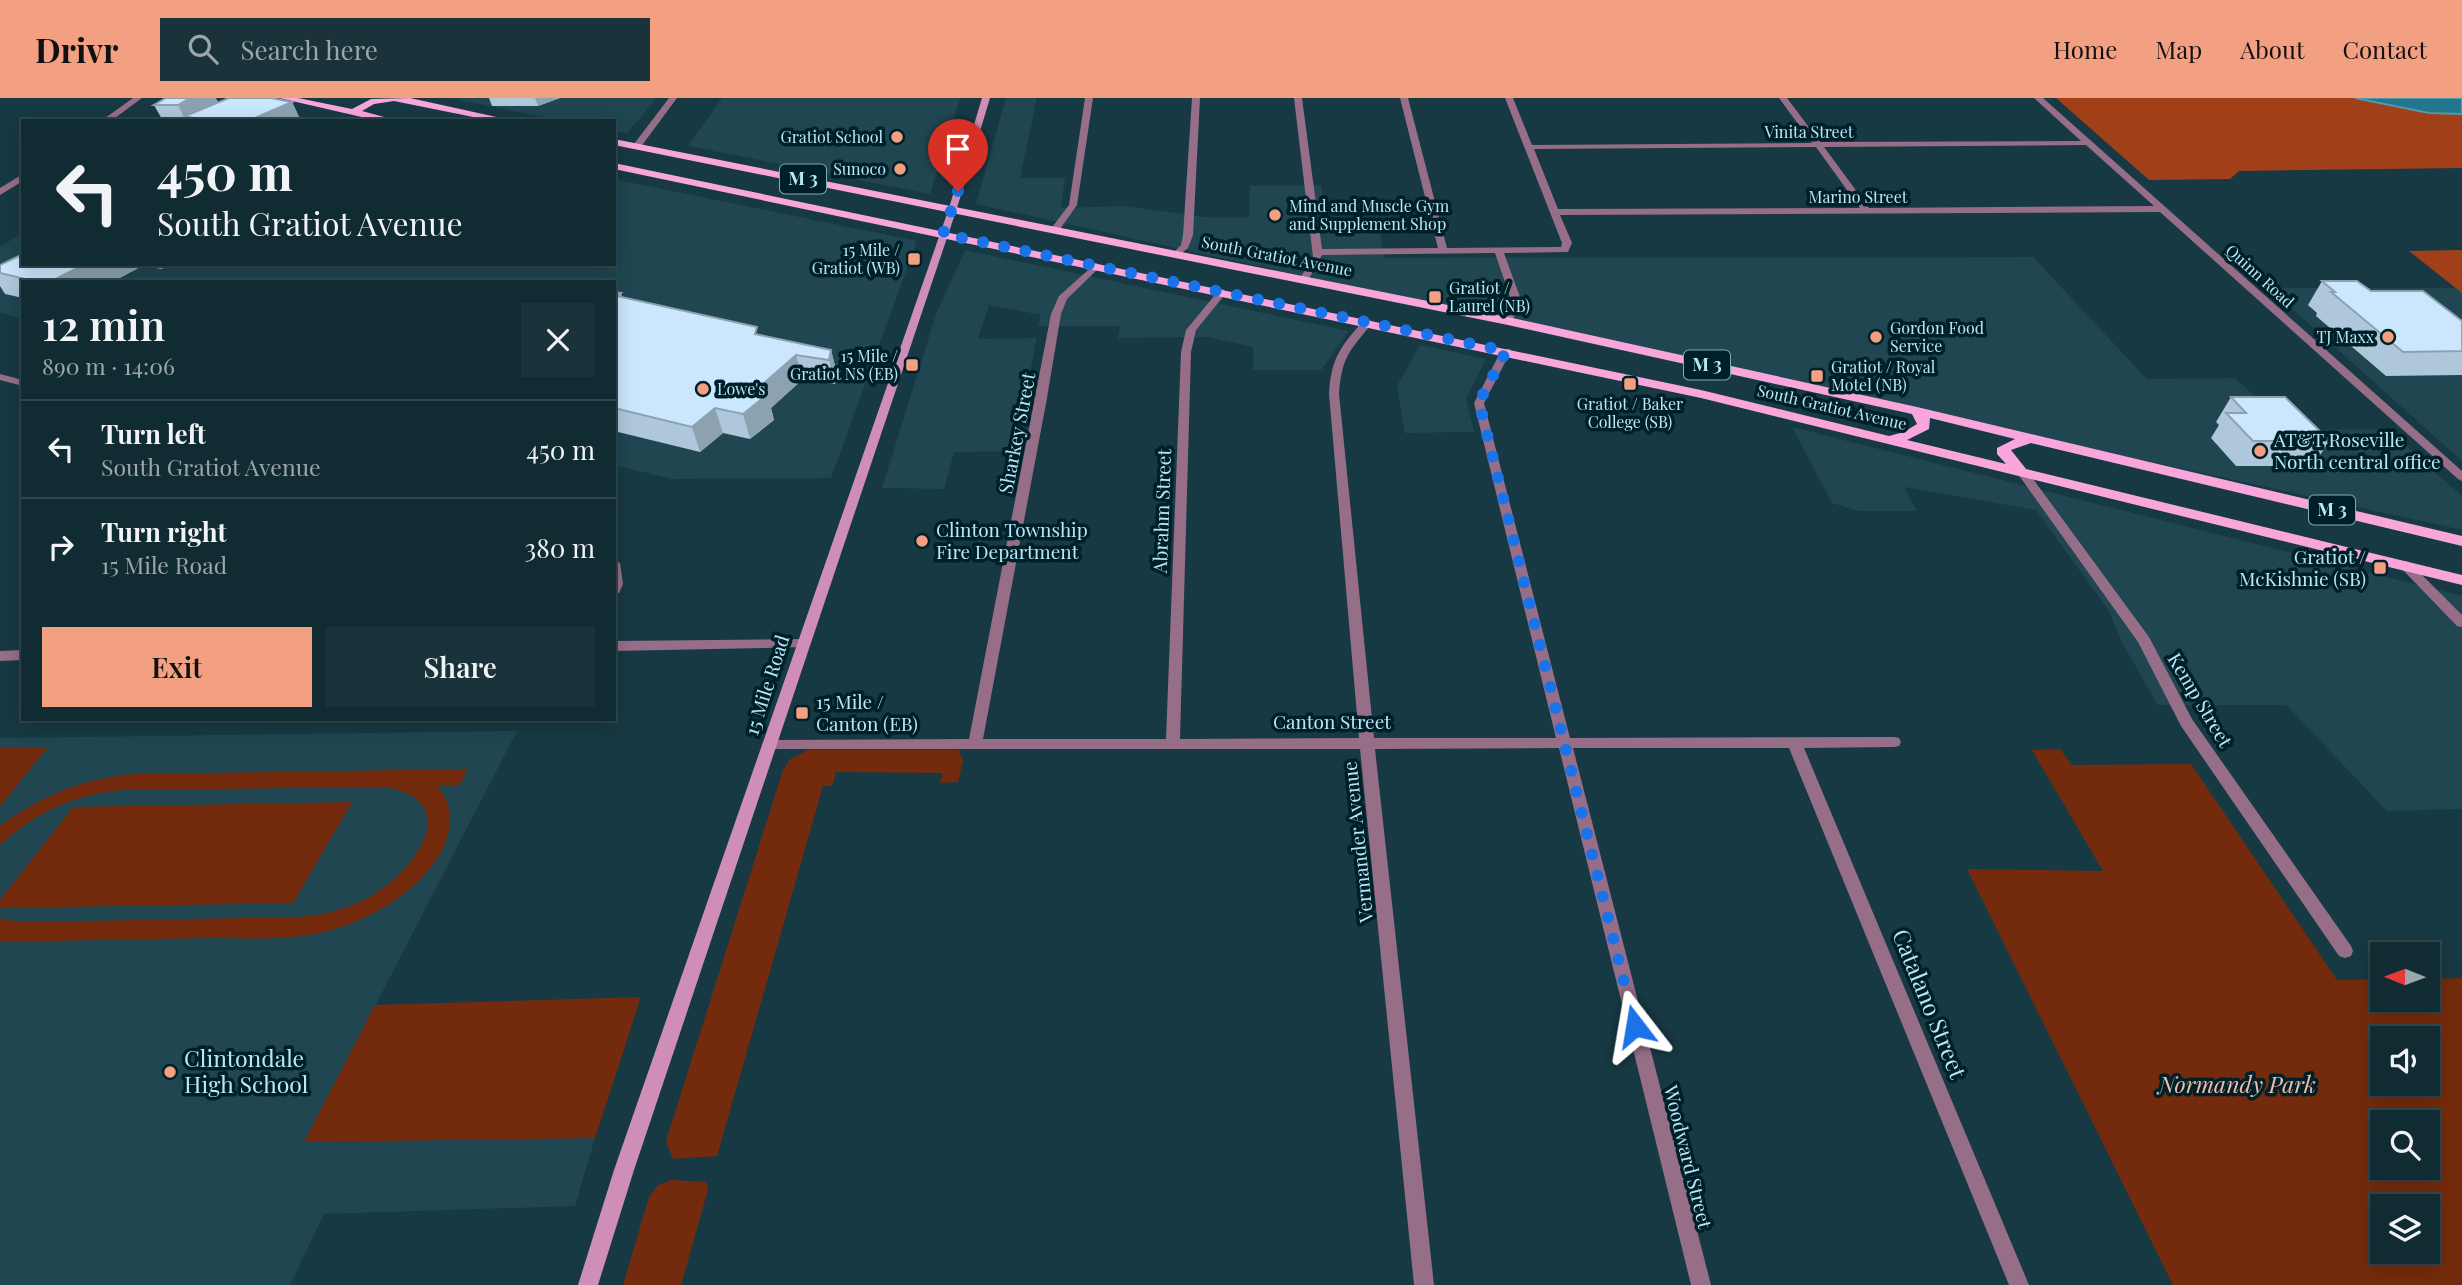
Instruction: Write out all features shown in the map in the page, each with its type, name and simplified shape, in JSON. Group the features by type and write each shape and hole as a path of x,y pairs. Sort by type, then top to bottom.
{"main road":[{"path":"284,98 384,119"},
{"path":"311,104 337,98"},
{"path":"354,113 371,102 394,98 499,119"},
{"name":"15 Mile Road","path":"588,1285 624,1170 771,745 802,644 953,208 986,98"},
{"name":"South Gratiot Avenue","path":"616,142 1508,321 1917,411 2462,541"},
{"name":"South Gratiot Avenue","path":"616,166 1506,351 1893,439 2462,580"},
{"path":"694,182 711,173 738,167"},
{"path":"1139,275 1168,267 1177,254"},
{"path":"1222,292 1232,277 1256,270"},
{"path":"1893,439 1909,435 1924,426 1923,418 1917,411"},
{"path":"2021,470 2009,461 2004,454 2004,448 2030,438"}],"street":[{"path":"108,119 138,98"},
{"path":"637,146 673,98"},
{"path":"1055,230 1073,205 1089,98"},
{"path":"1177,254 1185,246 1188,235 1196,98"},
{"path":"1298,98 1318,257 1304,280"},
{"path":"1404,98 1443,250"},
{"path":"1317,252 1565,250 1567,243 1509,98"},
{"path":"1783,98 1867,211"},
{"name":"Quinn Road","path":"2038,98 2462,477"},
{"name":"Vinita Street","path":"1530,147 2089,144"},
{"path":"0,192 21,178"},
{"name":"Marino Street","path":"1555,212 2161,209"},
{"path":"1499,251 1515,297 1508,321"},
{"name":"Sharkey Street","path":"975,745 1056,314 1062,298 1096,265"},
{"name":"Abrahm Street","path":"1173,742 1186,352 1191,330 1222,292"},
{"name":"Vermander Avenue","path":"1367,322 1343,351 1336,365 1334,394 1367,742 1424,1285"},
{"name":"Woodward Street","path":"1506,351 1479,402 1562,741 1701,1285"},
{"path":"0,377 21,382"},
{"name":"Kemp Street","path":"2021,470 2130,619 2186,722 2346,951"},
{"path":"2405,565 2462,623"},
{"path":"616,646 802,644"},
{"path":"0,656 21,655"},
{"name":"Catalano Street","path":"1794,742 2019,1285"},
{"name":"Canton Street","path":"771,745 1894,742"}],"shaded area":[{"path":"449,98 657,98 627,133 616,131 616,119 553,119"},
{"path":"722,98 960,98 930,194 688,146"},
{"path":"1006,98 1037,98 1020,178 1065,178 1061,208 1124,206 1205,217 1249,218 1250,186 1321,185 1328,231 1380,232 1384,258 2033,257 2147,379 2235,378 2292,430 2387,429 2462,496 2462,530 976,204"},
{"path":"2056,98 2355,98 2429,113 2462,114 2462,168 2239,171 2230,179 2149,180"},
{"path":"616,179 917,241 831,478 672,479 616,465 616,280 21,280 21,318 0,313 0,247 21,233 21,266 616,266"},
{"path":"965,250 1349,331 1321,370 1253,370 1253,347 1208,337 1118,338 1120,326 1038,326 1041,315 989,305 978,339 1037,338 1014,451 954,452 944,489 882,488 936,314"},
{"path":"2462,250 2462,293 2409,251"},
{"path":"2269,288 2455,288 2462,293 2462,461"},
{"path":"1420,345 1486,359 1466,399 1474,432 1405,433 1397,386"},
{"path":"1792,427 2462,596 2462,809 2387,811 2286,705 2158,705 2121,641 2109,611 2036,510 1904,487 1917,511 1858,511 1832,503"},
{"name":"Clintondale High School","path":"517,731 305,1142 595,1138 575,1206 324,1214 290,1285 0,1285 0,738"}],"green space":[{"path":"0,747 48,747 0,806"},
{"name":"Normandy Park","path":"2060,749 2072,765 2191,764 2337,980 2370,979 2370,1012 2440,1012 2440,979 2462,978 2462,1285 2173,1285 1967,869 2103,871 2032,750"},
{"path":"808,750 959,750 963,761 958,782 940,783 943,773 836,772 832,786 823,786 717,1156 673,1159 666,1141 783,770 789,760"},
{"path":"468,769 460,785 437,786 447,802 450,827 440,854 430,868 418,882 390,904 341,927 310,935 280,938 0,942 0,919 24,922 299,917 336,911 371,896 402,871 424,838 427,822 423,807 410,795 386,787 122,790 88,796 56,807 27,823 0,845 0,826 47,797 64,790 98,780 134,774"},
{"path":"352,802 293,903 0,908 0,900 73,807"},
{"path":"641,997 595,1138 304,1142 375,1005"},
{"path":"671,1180 706,1182 708,1190 681,1285 623,1285 649,1197 658,1185"}],"water":[{"path":"2355,98 2462,98 2462,114 2429,113"}],"building":[{"path":"166,98 190,98 178,105 154,105"},
{"path":"229,98 271,98 292,102 253,119 198,119 185,116"},
{"path":"21,255 21,266 81,266 54,280 30,280 0,273 0,265"},
{"path":"2322,281 2357,281 2371,291 2423,291 2462,321 2462,351 2403,352 2331,292 2335,292"},
{"name":"Lowe's","path":"616,292 621,293 617,296 757,327 755,334 831,350 829,360 796,355 754,392 767,395 743,414 715,408 692,427 616,408"},
{"path":"2231,397 2285,397 2330,441 2253,441 2226,413 2246,413"}],"place":[{"name":"Gratiot School","path":"897,137"},
{"name":"Sunoco","path":"900,169"},
{"name":"Mind and Muscle Gym and Supplement Shop","path":"1275,215"},
{"name":"15 Mile / Gratiot (WB)","path":"914,259"},
{"name":"Gratiot / Laurel (NB)","path":"1435,297"},
{"name":"Gordon Food Service","path":"1876,337"},
{"name":"TJ Maxx","path":"2388,337"},
{"name":"15 Mile / Gratiot NS (EB)","path":"912,365"},
{"name":"Gratiot / Royal Motel (NB)","path":"1817,376"},
{"name":"Gratiot / Baker College (SB)","path":"1630,384"},
{"name":"Lowe's","path":"703,389"},
{"name":"AT&T Roseville North central office","path":"2260,451"},
{"name":"Clinton Township Fire Department","path":"922,541"},
{"name":"Gratiot / McKishnie (SB)","path":"2380,568"},
{"name":"15 Mile / Canton (EB)","path":"802,713"},
{"name":"Clintondale High School","path":"170,1072"}],"route":[{"path":"958,191 943,234 1506,351 1479,402 1635,1026"}]}
